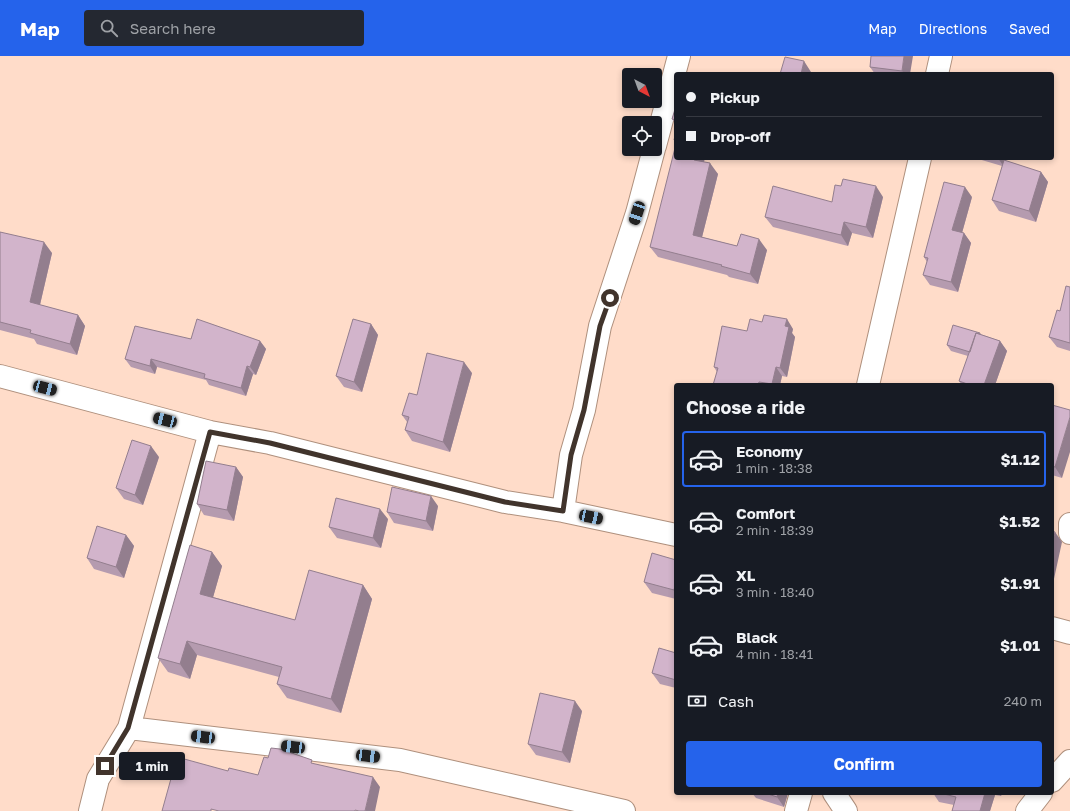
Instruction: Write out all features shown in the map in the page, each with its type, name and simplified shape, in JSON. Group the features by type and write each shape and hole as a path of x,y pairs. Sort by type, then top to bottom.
{"street":[{"path":"675,72 679,56"},
{"path":"937,72 941,56"},
{"path":"662,121 674,75"},
{"path":"563,511 571,455 584,410 600,326 637,213 653,156"},
{"path":"868,383 920,160"},
{"path":"0,376 210,432 270,443 505,502 563,511 674,536"},
{"path":"90,811 98,779 128,728 210,432"},
{"path":"1070,524 1070,533"},
{"path":"1054,629 1070,633"},
{"path":"128,728 400,760 624,811"},
{"path":"1054,779 1070,761"},
{"path":"796,811 800,795"},
{"path":"835,795 846,811"},
{"path":"1027,811 1039,795"}],"building":[{"path":"871,56 904,56 902,71 870,67"},
{"path":"785,57 804,61 801,72 781,72"},
{"path":"674,152 674,160 694,160 710,163 693,235 737,246 741,234 759,239 750,274 721,266 722,265 650,247"},
{"path":"1004,160 1041,172 1029,211 992,200"},
{"path":"843,179 876,186 866,227 844,222 841,235 765,217 773,186 832,202 835,185 841,186"},
{"path":"944,182 965,187 952,230 964,233 951,282 923,275 928,258 924,257"},
{"path":"0,232 44,242 30,302 78,315 70,344 30,333 31,330 0,322"},
{"path":"1066,286 1070,287 1070,343 1049,337 1057,310 1060,311"},
{"path":"764,315 787,319 785,326 789,327 780,368 776,367 772,383 714,383 718,368 714,367 722,326 747,331 750,319 762,322"},
{"path":"197,319 260,341 250,367 247,366 241,388 204,378 205,374 151,359 150,366 125,359 135,326 191,339"},
{"path":"353,319 371,324 354,382 336,376"},
{"path":"953,325 980,333 976,333 970,352 947,345"},
{"path":"976,333 1000,341 985,383 964,383 959,381"},
{"path":"427,353 464,362 443,442 405,430 409,417 402,415 409,393 417,395"},
{"path":"1054,406 1070,410 1070,417 1055,467"},
{"path":"132,440 151,446 135,495 116,488"},
{"path":"206,461 236,467 227,510 197,504"},
{"path":"392,487 431,496 426,521 387,512"},
{"path":"336,498 380,509 373,538 329,527"},
{"path":"97,526 126,535 116,567 87,558"},
{"path":"190,545 212,552 200,594 295,620 309,570 363,585 331,699 277,684 282,667 187,641 180,664 158,658"},
{"path":"652,553 674,559 674,590 644,582"},
{"path":"659,648 674,652 674,679 652,673"},
{"path":"540,693 575,701 562,752 528,744"},
{"path":"271,748 280,749 312,760 311,763 373,777 365,811 219,811 211,809 211,811 162,811 177,757 228,771 229,768 258,775 264,757 268,758"},
{"path":"948,795 984,795 980,811 952,811 956,797"}],"route":[{"path":"105,766 128,728 210,432 270,443 505,502 563,511 571,455 584,410 600,326 610,298"}]}
